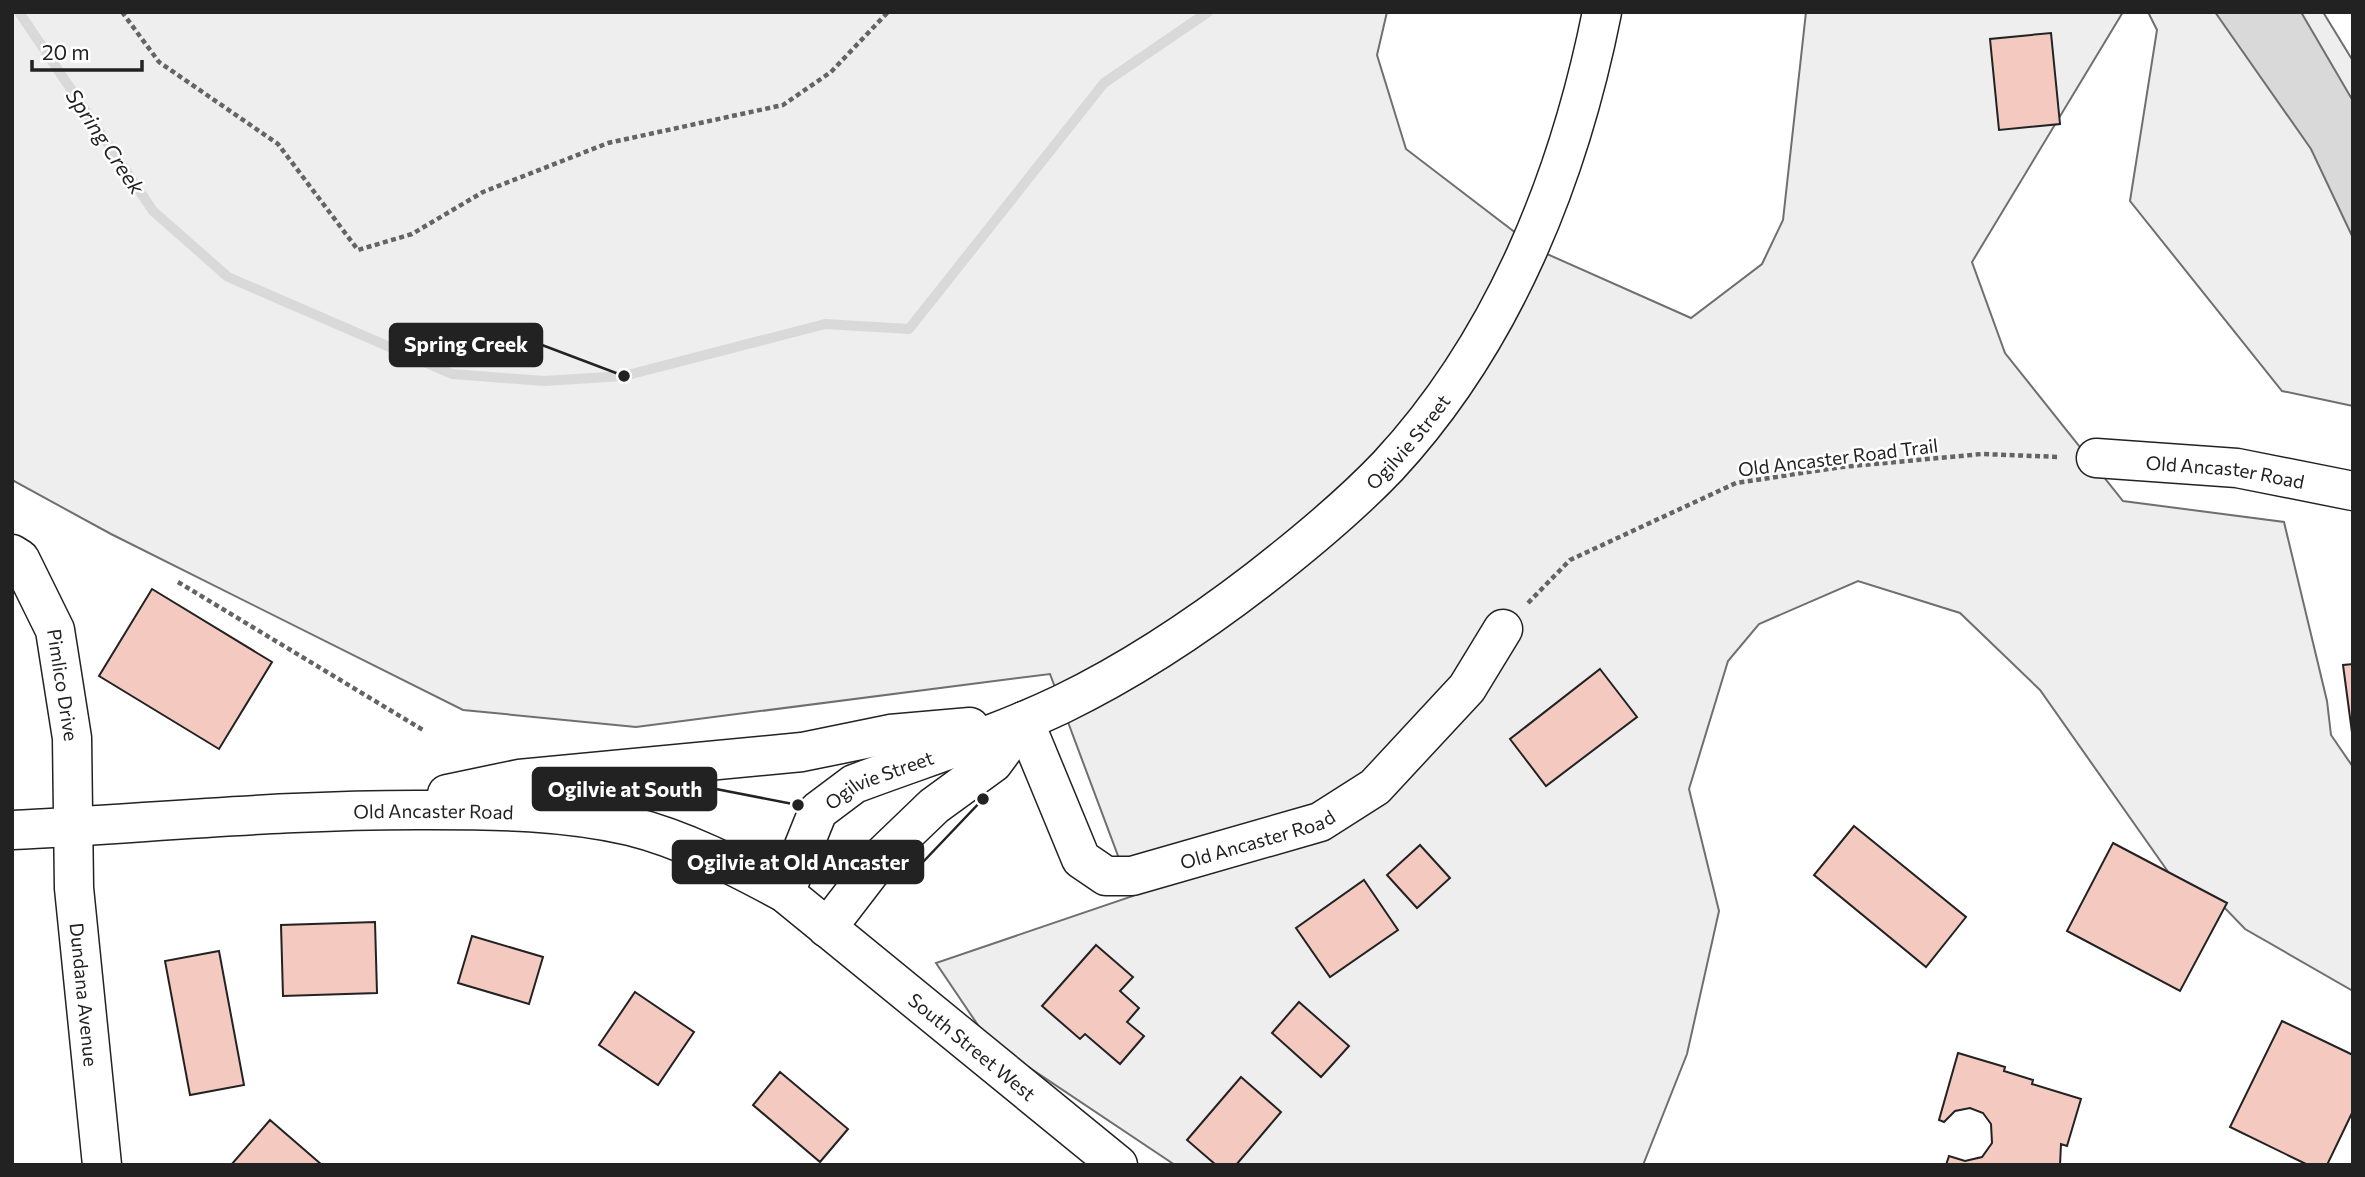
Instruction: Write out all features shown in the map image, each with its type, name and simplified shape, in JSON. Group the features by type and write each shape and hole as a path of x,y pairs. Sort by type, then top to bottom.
{"street":[{"name":"Ogilvie Street","path":"785,893 818,811 831,799 854,784 1024,721 1142,660 1221,608 1317,534 1388,466 1448,392 1524,261 1577,120 1602,12"},
{"name":"Old Ancaster Road","path":"2096,458 2237,468 2353,491"},
{"name":"Pimlico Drive","path":"12,554 20,559 55,630 72,738 72,825"},
{"name":"Old Ancaster Road","path":"1024,721 1081,859 1106,876 1132,876 1320,822 1375,787 1466,688 1503,629"},
{"name":"Ogilvie Street","path":"827,928 883,855 934,806 993,763 1024,721"},
{"path":"370,810 519,779 802,752 890,734 1024,721"},
{"name":"Old Ancaster Road","path":"12,830 370,810 499,810 583,817 632,827 736,867 785,893 827,928"},
{"name":"Dundana Avenue","path":"72,825 74,888 102,1165"},
{"name":"South Street West","path":"827,928 1118,1165"}],"path":[{"path":"122,12 159,62 278,144 358,250 412,234 483,192 608,143 783,104 831,72 888,12"},
{"name":"Old Ancaster Road Trail","path":"1503,629 1570,560 1735,483 1842,467 1982,454 2096,458"},
{"path":"178,582 423,730"}],"shaded area":[{"path":"12,12 1387,12 1377,55 1406,149 1538,250 1691,318 1762,264 1783,220 1806,12 2123,12 1972,262 2005,353 2123,501 2284,522 2327,701 2331,735 2353,767 2353,991 2245,929 2222,905 2176,883 2040,690 1960,613 1858,581 1759,624 1728,661 1689,789 1719,911 1687,1054 1643,1165 1175,1165 988,1040 936,963 1133,896 1050,674 636,727 463,710 111,534 12,480"},
{"path":"2148,12 2323,12 2353,61 2353,406 2282,391 2130,201 2157,30"},
{"path":"2215,12 2301,12 2353,101 2353,238 2311,149"}],"building":[{"path":"2051,33 2060,124 1999,130 1990,39"},
{"path":"152,589 272,662 219,749 99,676"},
{"path":"2353,664 2353,740 2343,665"},
{"path":"1600,669 1637,717 1546,786 1510,739"},
{"path":"1854,826 1966,917 1926,967 1814,875"},
{"path":"2113,843 2227,903 2180,991 2067,931"},
{"path":"1420,845 1450,878 1417,908 1387,875"},
{"path":"1364,880 1398,930 1330,977 1296,928"},
{"path":"375,922 377,993 283,996 281,925"},
{"path":"472,936 543,957 529,1004 458,983"},
{"path":"1096,945 1133,977 1120,991 1139,1008 1127,1022 1144,1036 1120,1064 1085,1034 1080,1039 1042,1006"},
{"path":"219,951 244,1085 190,1095 165,961"},
{"path":"635,992 694,1032 658,1085 599,1045"},
{"path":"1299,1002 1349,1046 1321,1077 1272,1033"},
{"path":"2282,1021 2353,1055 2353,1111 2327,1165 2308,1165 2230,1127"},
{"path":"1958,1053 2005,1067 2004,1071 2033,1080 2032,1084 2081,1099 2067,1146 2061,1144 2060,1165 1946,1165 1949,1156 1965,1161 1982,1157 1992,1143 1991,1124 1983,1113 1970,1108 1955,1111 1944,1122 1939,1120"},
{"path":"780,1072 848,1129 820,1162 753,1105"},
{"path":"1241,1077 1281,1112 1236,1165 1216,1165 1187,1140"},
{"path":"270,1120 322,1165 231,1165"}],"waterway":[{"name":"Spring Creek","path":"19,12 153,211 228,277 452,374 544,381 624,376 825,324 909,329 1104,83 1208,12"}],"place":[{"name":"Spring Creek","path":"624,376"},
{"name":"Ogilvie at Old Ancaster","path":"983,799"},
{"name":"Ogilvie at South","path":"798,805"}]}
